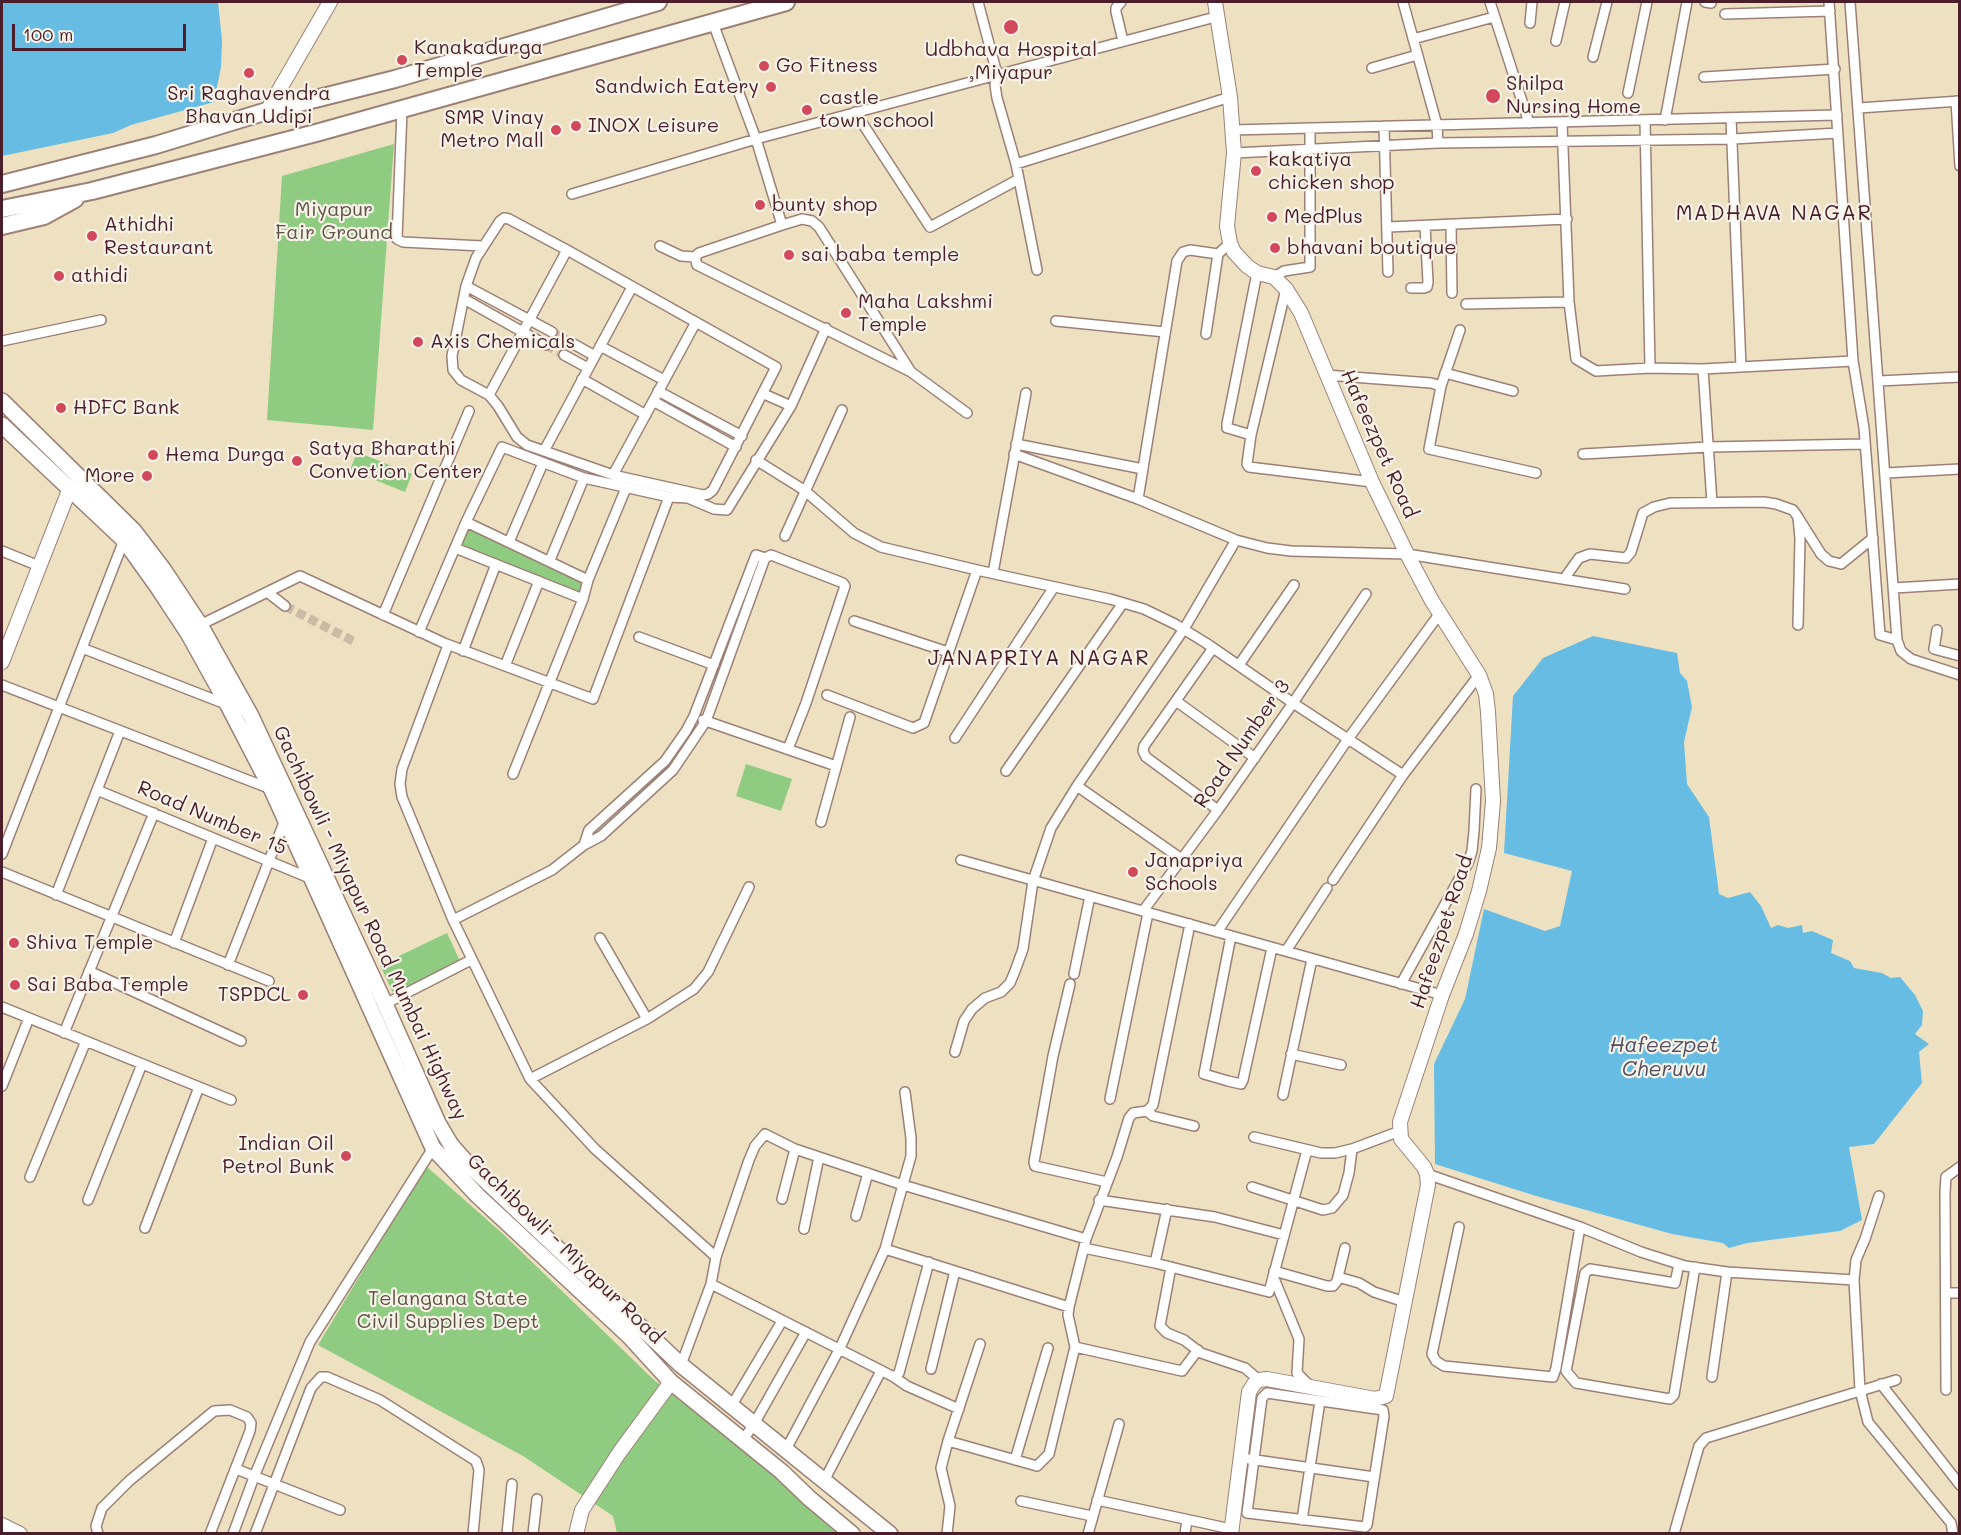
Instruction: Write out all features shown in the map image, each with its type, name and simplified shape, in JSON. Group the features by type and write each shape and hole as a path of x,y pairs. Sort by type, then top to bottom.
{"highway":[{"path":"2,184 156,145 267,111 395,79 650,2"},
{"path":"2,209 92,190 402,110 786,2"},
{"path":"2,226 44,216 92,190"}],"main road":[{"name":"Gachibowli - Miyapur Road Mumbai Highway","path":"2,401 134,531 163,568 200,624 251,716 438,1123 451,1145 615,1313 890,1533"},
{"name":"Gachibowli - Miyapur Road","path":"2,425 124,540 188,633 272,790 433,1148 478,1196 615,1313 630,1336 671,1382 852,1533"}],"street":[{"path":"267,111 330,2"},
{"path":"978,2 997,74 995,85 997,98 1016,164 1037,270"},
{"path":"1121,2 1116,12 1123,41"},
{"path":"1206,334 1218,254 1230,243 1227,226 1234,153 1230,97 1215,2"},
{"path":"1403,2 1437,125 1438,143"},
{"path":"1490,2 1529,123"},
{"path":"1530,22 1532,2"},
{"path":"1556,41 1565,2"},
{"path":"1593,57 1607,2"},
{"path":"1628,93 1647,2"},
{"path":"1665,120 1687,2"},
{"path":"1850,2 1897,640 1901,651 1911,659 1959,675"},
{"path":"1725,14 1830,6 1853,361 1869,480 1880,635 1897,640"},
{"path":"572,194 756,139 1219,16"},
{"path":"1413,39 1494,17"},
{"path":"713,22 756,139 782,225"},
{"path":"1372,68 1417,55"},
{"path":"1704,77 1835,69"},
{"path":"1016,164 1230,97"},
{"path":"1859,108 1958,101 1959,166"},
{"path":"402,110 397,239 403,242 482,246"},
{"path":"855,112 930,227 1019,179"},
{"path":"1232,130 1837,115"},
{"path":"1731,118 1741,367"},
{"path":"1645,120 1650,368"},
{"path":"1562,123 1569,302 1576,359 1596,371 1650,368 1703,369 1853,361"},
{"path":"1384,126 1388,272"},
{"path":"1274,278 1284,271 1310,267 1310,128"},
{"path":"1234,153 1438,143 1733,139 1838,133"},
{"path":"504,218 567,250 776,367 742,436 713,490 708,494 703,495 613,475 527,445 517,437 489,395 461,380 453,370 452,356 466,286 482,246 500,220 504,218"},
{"path":"660,246 681,256 695,257 699,253 782,225 802,219 812,221 819,227 911,372"},
{"path":"1388,227 1567,219"},
{"path":"1451,225 1452,293"},
{"path":"1411,288 1424,288 1428,282 1425,226"},
{"name":"Hafeezpet Road","path":"1230,243 1240,260 1257,273 1274,278 1286,289 1301,313 1372,482 1407,554 1440,613 1479,675 1486,694 1493,801 1489,848 1466,934 1400,1122 1400,1131"},
{"path":"489,395 567,250"},
{"path":"1138,499 1177,261 1183,252 1190,250 1218,254"},
{"path":"695,257 697,265 911,372 967,413"},
{"path":"1251,435 1227,428 1227,424 1257,273"},
{"path":"466,286 552,333"},
{"path":"544,451 632,287"},
{"path":"1286,289 1251,435 1246,460 1249,467 1372,482"},
{"path":"464,299 546,345"},
{"path":"1466,304 1569,302"},
{"path":"2,341 101,320"},
{"path":"1056,321 1165,332"},
{"path":"613,475 696,322"},
{"path":"419,632 466,522 502,447 584,478 669,497 688,498 714,509 727,510 791,406 826,328"},
{"path":"1460,330 1441,386 1429,449 1536,473"},
{"path":"570,342 595,356"},
{"path":"600,346 664,380"},
{"path":"564,355 588,368"},
{"path":"1703,369 1712,503"},
{"path":"1445,374 1513,391"},
{"path":"1326,375 1431,383 1441,386"},
{"path":"1879,381 1959,377"},
{"path":"582,379 646,415"},
{"path":"658,391 742,436"},
{"path":"993,573 1026,393"},
{"path":"764,394 791,406"},
{"path":"653,401 736,447"},
{"path":"785,536 842,410"},
{"path":"383,615 469,411"},
{"path":"1583,454 1708,447 1865,444"},
{"path":"1015,449 1143,469"},
{"path":"1015,449 1236,540 1267,548 1291,551 1407,554 1625,589"},
{"path":"756,460 805,491 854,532 881,547 1144,609 1184,629 1403,775"},
{"path":"509,542 543,463"},
{"path":"1869,480 1886,476 1959,469"},
{"path":"550,560 584,478"},
{"path":"513,774 626,488"},
{"path":"2,662 70,489"},
{"path":"200,624 300,576 448,645 593,699 669,497"},
{"path":"1564,579 1579,558 1590,554 1626,558 1631,552 1643,513 1654,507 1670,503 1764,502 1793,510 1821,554 1829,561 1841,564 1873,538"},
{"path":"1798,517 1800,538 1798,624"},
{"path":"466,522 588,580"},
{"path":"2,854 124,540"},
{"path":"956,1052 964,1021 972,1009 985,998 1001,992 1010,983 1023,949 1033,880 1052,828 1077,786 1184,629 1236,540"},
{"path":"455,548 583,599"},
{"path":"2,551 39,566"},
{"path":"584,845 589,830 665,761 694,716 756,555 765,558"},
{"path":"453,920 552,870 584,845 601,836 640,803 673,770 706,721 765,558 771,555 843,583 845,586 788,749"},
{"path":"463,651 496,564"},
{"path":"827,694 913,728 924,723 977,570"},
{"path":"505,666 539,581"},
{"path":"1894,588 1959,584"},
{"path":"1239,665 1294,585"},
{"path":"955,738 1054,587"},
{"path":"267,592 285,606"},
{"name":"Road Number 3","path":"1146,912 1255,758 1366,594"},
{"path":"1006,771 1123,603"},
{"path":"1217,932 1348,739 1440,613"},
{"path":"854,621 948,652"},
{"path":"1937,630 1934,649 1959,656"},
{"path":"639,637 714,665"},
{"path":"448,645 402,769 400,784 402,797 453,920 530,1079 595,1149 716,1257"},
{"path":"82,648 228,705"},
{"path":"1213,648 1144,746 1143,751 1146,757 1218,810"},
{"path":"1286,951 1403,775 1479,675"},
{"path":"2,685 272,790"},
{"path":"1176,701 1255,758"},
{"path":"694,716 836,766"},
{"path":"821,822 850,717"},
{"path":"56,895 120,731"},
{"path":"1077,786 1183,860"},
{"path":"1401,984 1468,863 1472,851 1476,789"},
{"name":"Road Number 15","path":"97,790 312,879"},
{"path":"64,1033 154,813"},
{"path":"228,965 285,820"},
{"path":"174,942 213,838"},
{"path":"961,860 1443,995"},
{"path":"2,872 269,981"},
{"path":"530,1079 647,1019 694,989 708,972 748,887"},
{"path":"1090,896 1053,1056 1033,1157 1035,1166 1107,1182"},
{"path":"1110,1099 1146,912"},
{"path":"948,1441 1037,1466 1049,1454 1075,1347 1068,1315 1085,1243 1130,1115 1148,1111 1153,1105 1190,924"},
{"path":"1231,936 1204,1074 1241,1084 1272,948"},
{"path":"600,938 647,1019"},
{"path":"1283,1095 1312,959"},
{"path":"385,1004 471,960"},
{"path":"89,971 241,1041"},
{"path":"2,1007 231,1100"},
{"path":"2,1086 29,1018"},
{"path":"30,1177 86,1041"},
{"path":"1292,1054 1341,1065"},
{"path":"88,1200 142,1064"},
{"path":"146,1228 199,1087"},
{"path":"784,1448 790,1442 840,1348 885,1249 911,1156 905,1092"},
{"path":"1148,1111 1153,1116 1194,1126"},
{"path":"1097,1500 1231,1531 1247,1458 1256,1397 1254,1384 1259,1380 1267,1379 1375,1399 1386,1396 1428,1185 1427,1174 1401,1140 1400,1131 1335,1153 1307,1150 1254,1137"},
{"path":"681,1365 711,1284 716,1257 749,1160 765,1134 795,1149 1085,1243 1269,1292 1307,1150"},
{"path":"233,1533 310,1342 433,1148"},
{"path":"782,1199 795,1149"},
{"path":"1252,1187 1323,1210 1332,1208 1343,1195 1352,1149"},
{"path":"804,1229 819,1157"},
{"path":"1946,1390 1946,1177 1959,1167"},
{"path":"856,1216 868,1173"},
{"path":"1427,1174 1679,1264 1727,1272 1854,1280"},
{"path":"1878,1196 1856,1260 1854,1280 1860,1390 1868,1422 1951,1523 1953,1533"},
{"path":"1100,1200 1215,1217 1284,1235"},
{"path":"1155,1263 1167,1209"},
{"path":"1459,1227 1432,1354 1444,1366 1552,1377 1556,1368 1580,1227"},
{"path":"1274,1273 1333,1286 1338,1277 1345,1248"},
{"path":"885,1249 1069,1307"},
{"path":"894,1377 899,1373 928,1262"},
{"path":"1679,1264 1675,1283 1590,1269 1585,1273 1566,1371 1576,1383 1670,1399 1674,1395 1695,1267"},
{"path":"1171,1267 1160,1326 1167,1333 1184,1340 1197,1350 1245,1368 1259,1380"},
{"path":"931,1369 955,1271"},
{"path":"1712,1377 1727,1272"},
{"path":"1274,1273 1299,1339 1297,1373 1311,1386"},
{"path":"1338,1277 1405,1302"},
{"path":"711,1284 840,1348 907,1386 959,1409"},
{"path":"1946,1293 1959,1293"},
{"path":"732,1405 782,1321"},
{"path":"743,1440 806,1332"},
{"path":"947,1533 950,1506 941,1468 980,1344"},
{"path":"1075,1347 1182,1371 1197,1350"},
{"path":"1016,1460 1048,1348"},
{"path":"824,1481 880,1371"},
{"path":"255,1533 311,1388 321,1377 327,1377 380,1400 476,1461 479,1470 473,1533"},
{"path":"1674,1533 1699,1446 1706,1438 1896,1380"},
{"path":"576,1533 582,1510 619,1453 671,1382"},
{"path":"1881,1384 1959,1485"},
{"path":"1247,1458 1247,1513 1365,1527 1384,1416 1383,1410 1268,1393 1256,1397"},
{"path":"1302,1520 1320,1401"},
{"path":"98,1533 96,1526 107,1502 129,1481 214,1411 230,1410 247,1417 251,1423 250,1431 210,1533"},
{"path":"1088,1533 1119,1424"},
{"path":"1247,1458 1374,1477"},
{"path":"236,1469 340,1510"},
{"path":"507,1533 512,1484"},
{"path":"533,1533 537,1499"},
{"path":"1021,1501 1092,1516"},
{"path":"1185,1533 1187,1520"},
{"path":"2,1525 20,1533"}],"green space":[{"name":"Miyapur Fair Ground","path":"394,144 373,430 267,420 282,176"},
{"path":"357,452 412,474 405,492 350,470"},
{"path":"466,522 588,580 583,599 455,548"},
{"path":"746,764 792,779 781,811 736,796"},
{"path":"447,933 460,961 393,993 380,965"},
{"name":"Telangana State Civil Supplies Dept","path":"426,1166 502,1233 653,1379 846,1533 617,1533 613,1516 523,1456 318,1345"}],"water":[{"path":"2,2 218,2 222,41 221,67 214,102 131,125 113,133 2,156"},
{"name":"Hafeezpet Cheruvu","path":"1593,636 1677,653 1680,673 1687,681 1692,707 1684,742 1687,784 1709,817 1719,894 1728,898 1750,892 1761,906 1771,928 1778,925 1788,928 1802,925 1803,933 1812,931 1833,940 1831,953 1850,961 1854,968 1882,973 1891,978 1900,977 1915,995 1923,1011 1922,1025 1915,1034 1929,1044 1919,1052 1922,1083 1874,1144 1849,1147 1862,1220 1840,1231 1747,1243 1729,1248 1723,1243 1672,1234 1536,1196 1435,1164 1434,1064 1465,999 1484,909 1545,931 1560,926 1572,871 1504,853 1513,696 1543,658"}],"tunnel":[{"path":"552,332 570,342"},
{"path":"546,345 564,355"},
{"path":"285,606 355,642"}],"place":[{"name":"Udbhava Hospital ,Miyapur","path":"1011,27"},
{"name":"Kanakadurga Temple","path":"402,60"},
{"name":"Go Fitness","path":"764,66"},
{"name":"Sri Raghavendra Bhavan Udipi","path":"249,73"},
{"name":"Sandwich Eatery","path":"771,87"},
{"name":"Shilpa Nursing Home","path":"1493,96"},
{"name":"castle town school","path":"807,110"},
{"name":"INOX Leisure","path":"576,126"},
{"name":"SMR Vinay Metro Mall","path":"556,130"},
{"name":"kakatiya chicken shop","path":"1256,171"},
{"name":"bunty shop","path":"760,205"},
{"name":"MedPlus","path":"1272,217"},
{"name":"Athidhi Restaurant","path":"92,236"},
{"name":"bhavani boutique","path":"1275,248"},
{"name":"sai baba temple","path":"789,255"},
{"name":"athidi","path":"59,276"},
{"name":"Maha Lakshmi Temple","path":"846,313"},
{"name":"Axis Chemicals","path":"418,342"},
{"name":"HDFC Bank","path":"61,408"},
{"name":"Hema Durga","path":"153,455"},
{"name":"Satya Bharathi Convetion Center","path":"297,461"},
{"name":"More","path":"147,476"},
{"name":"Janapriya Schools","path":"1133,872"},
{"name":"Shiva Temple","path":"14,943"},
{"name":"Sai Baba Temple","path":"15,985"},
{"name":"TSPDCL","path":"303,995"},
{"name":"Indian Oil Petrol Bunk","path":"346,1156"}],"district":[{"name":"MADHAVA NAGAR","path":"1774,214"},
{"name":"JANAPRIYA NAGAR","path":"1039,659"}]}
